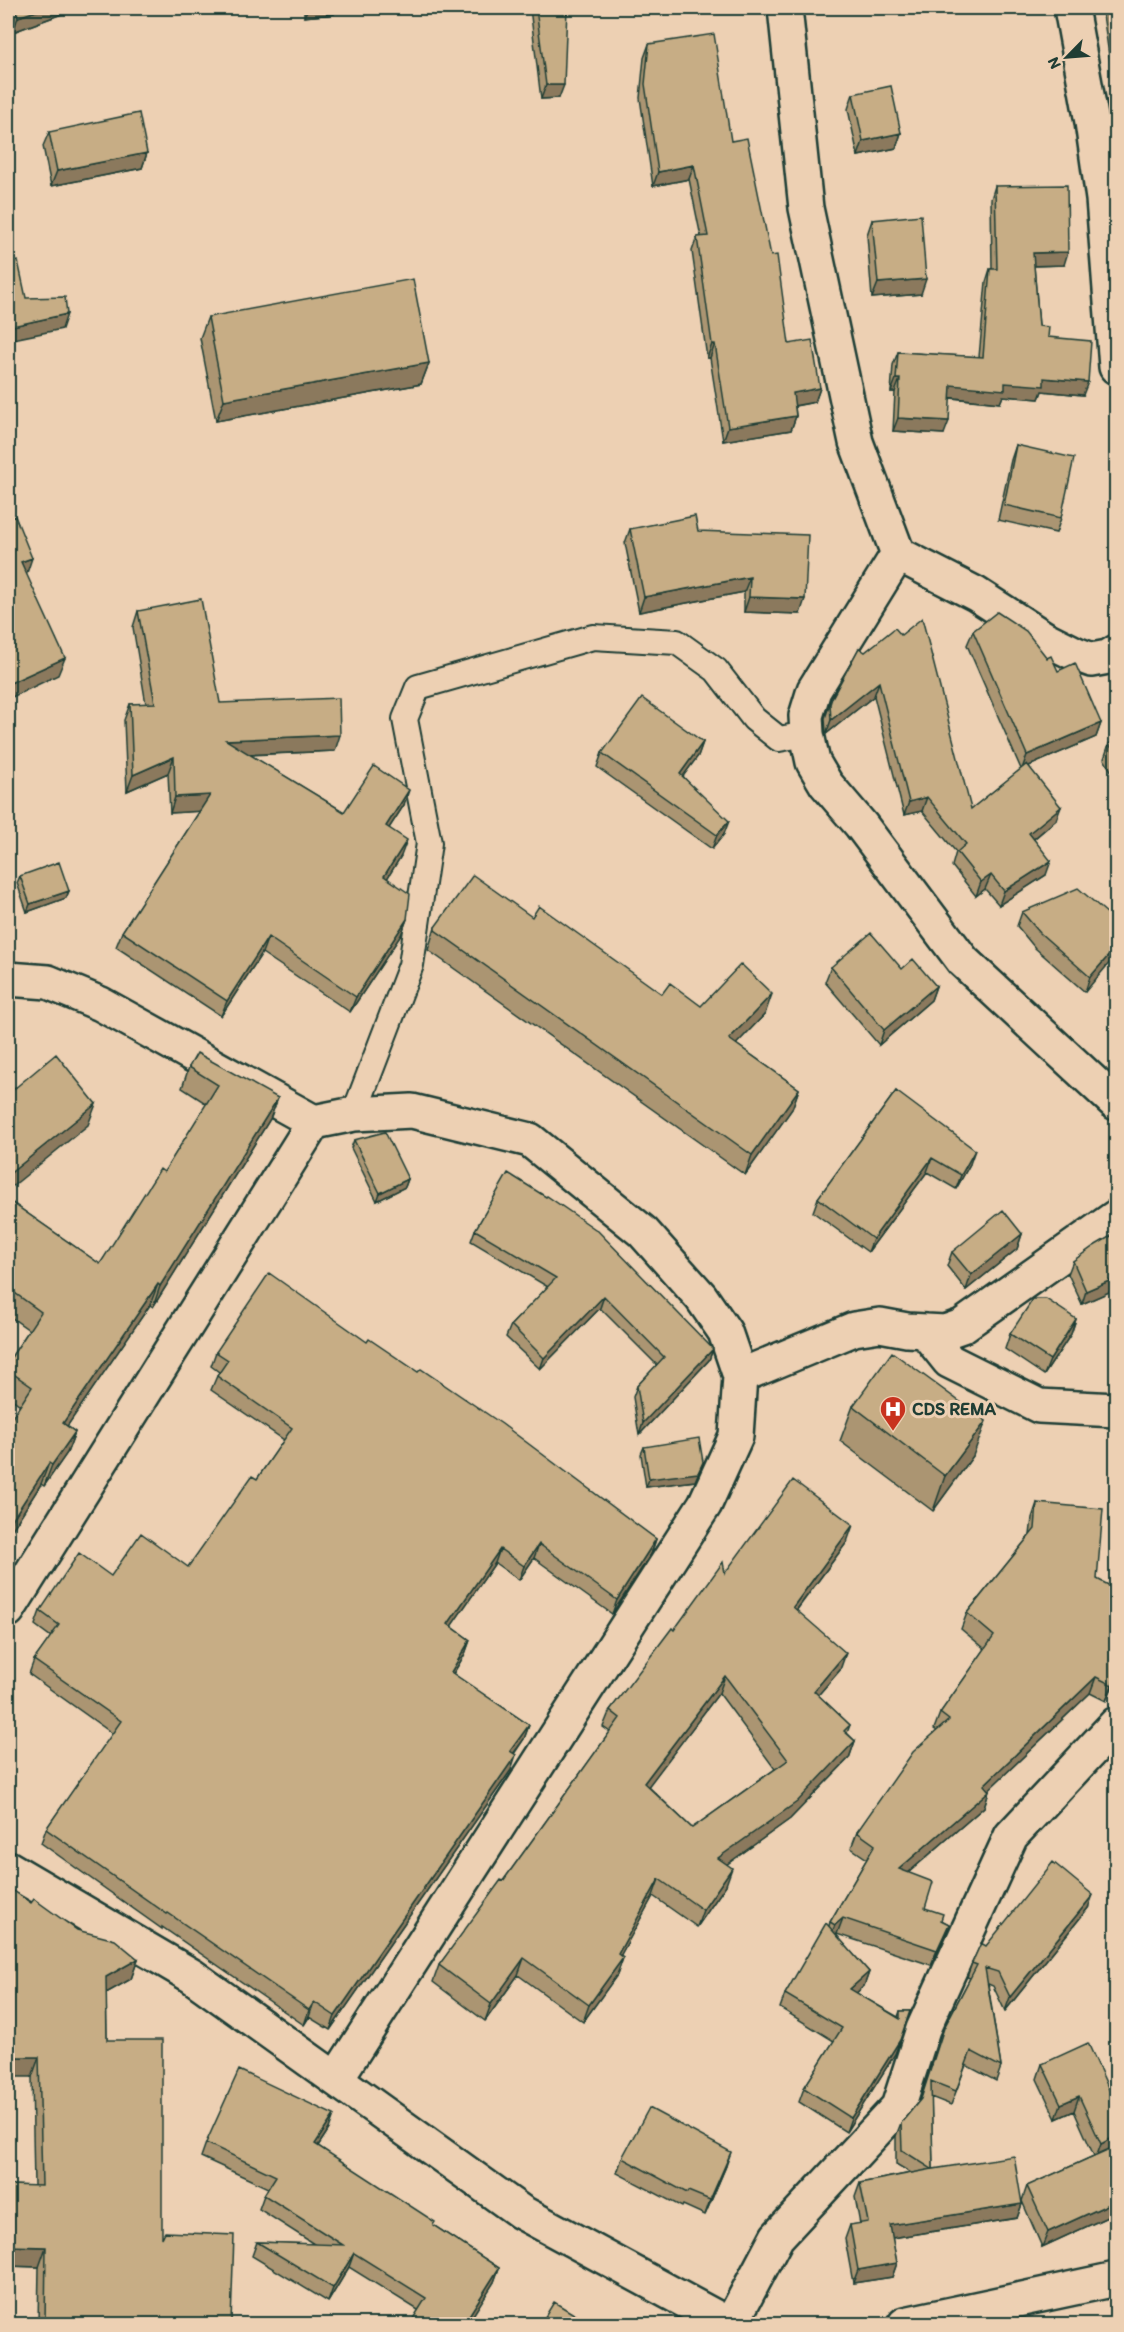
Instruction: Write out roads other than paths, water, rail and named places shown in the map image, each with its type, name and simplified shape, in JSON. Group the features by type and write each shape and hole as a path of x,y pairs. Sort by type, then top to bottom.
{"street":[{"path":"785,8 806,208 856,442 898,554 976,594 1044,638 1076,654 1092,660 1114,657"},
{"path":"1071,8 1092,122 1103,199 1116,367"},
{"path":"898,554 814,690 806,716 813,762 826,784 861,825 963,960 1116,1103"},
{"path":"8,979 48,982 101,1004 314,1122 354,1114 412,1111 530,1140 644,1232 701,1297 725,1332 741,1376 736,1436 705,1504 336,2079"},
{"path":"8,1610 314,1122"},
{"path":"741,1376 854,1329 880,1325 945,1332 962,1326 1116,1217"},
{"path":"925,1331 949,1361 1039,1406 1116,1410"},
{"path":"8,1868 192,1976 521,2212 730,2325 777,2237 898,2107 923,2029 1011,1836 1116,1724"},
{"path":"905,2325 1116,2279"}],"lane":[{"path":"354,1114 411,965 429,843 405,719 418,687 593,637 677,642 716,670 754,719 779,739 807,734"}],"place":[{"name":"CDS REMA","path":"893,1432"}]}
